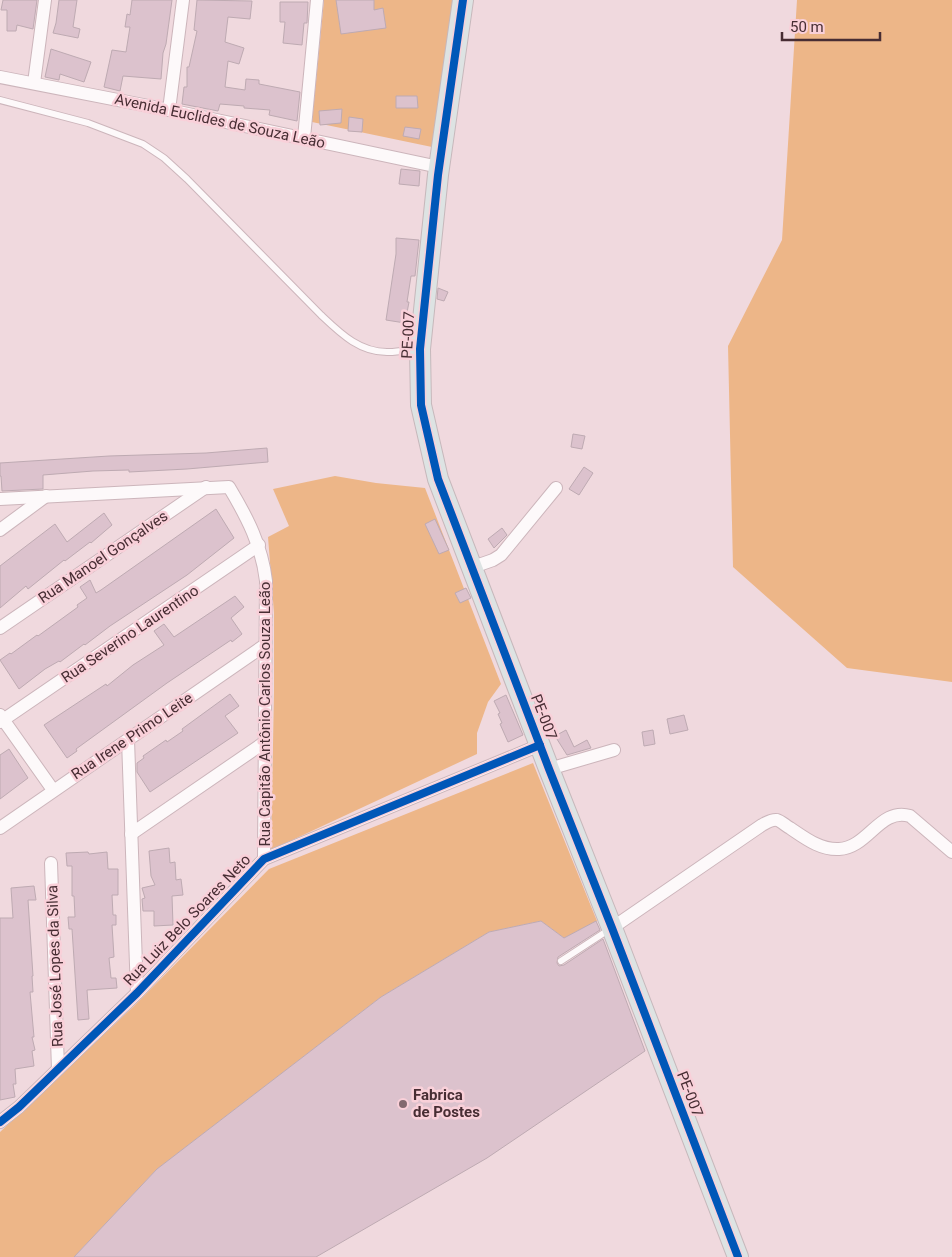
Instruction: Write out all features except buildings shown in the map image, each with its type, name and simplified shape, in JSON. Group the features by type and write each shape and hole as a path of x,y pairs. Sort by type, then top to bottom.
{"main road":[{"name":"PE-007","path":"463,0 439,167 420,349 421,405 427,438 438,479 473,567 548,769 612,928 738,1257"}],"street":[{"path":"34,83 45,0"},
{"path":"168,110 183,0"},
{"path":"304,138 317,0"},
{"name":"Avenida Euclides de Souza Leão","path":"0,77 439,167"},
{"path":"0,499 206,487"},
{"name":"Rua Capitão Antônio Carlos Souza Leão","path":"206,487 229,487 247,517 259,545 266,581 264,859"},
{"name":"Rua Manoel Gonçalves","path":"0,628 206,487"},
{"path":"473,567 501,555 556,488"},
{"path":"0,530 46,496"},
{"name":"Rua Severino Laurentino","path":"1,719 259,545"},
{"name":"Rua Irene Primo Leite","path":"0,828 265,644"},
{"path":"1,719 53,790"},
{"path":"128,740 137,993"},
{"path":"131,834 266,742"},
{"name":"Rua Luiz Belo Soares Neto","path":"0,1122 20,1106 137,993 264,859 540,745"},
{"path":"548,769 614,750"},
{"path":"612,928 762,825 771,821 776,820 783,823 814,844 825,848 840,849 860,842 880,823 896,815 904,814 910,816 952,852"},
{"name":"Rua José Lopes da Silva","path":"51,862 58,1069"}],"lane":[{"path":"0,100 88,123 143,144 164,158 187,179 343,336 371,350 388,352 420,349"},
{"path":"561,961 612,928"}],"shaded area":[{"path":"324,0 454,0 432,147 312,122"},
{"path":"797,0 952,0 952,682 847,668 733,567 728,346 782,240"},
{"path":"335,476 376,483 425,488 501,684 488,702 477,733 477,754 271,850 274,613 268,537 289,526 273,489"},
{"path":"533,763 597,921 564,938 541,921 489,932 381,997 156,1170 74,1257 0,1257 0,1132 133,1007 269,869"}],"cycle path":[{"path":"463,0 438,175 420,349 421,405 438,479 738,1257"},
{"path":"0,1122 19,1107 137,993 264,859 540,745"}],"place":[{"name":"Fabrica de Postes","path":"403,1104"}]}
